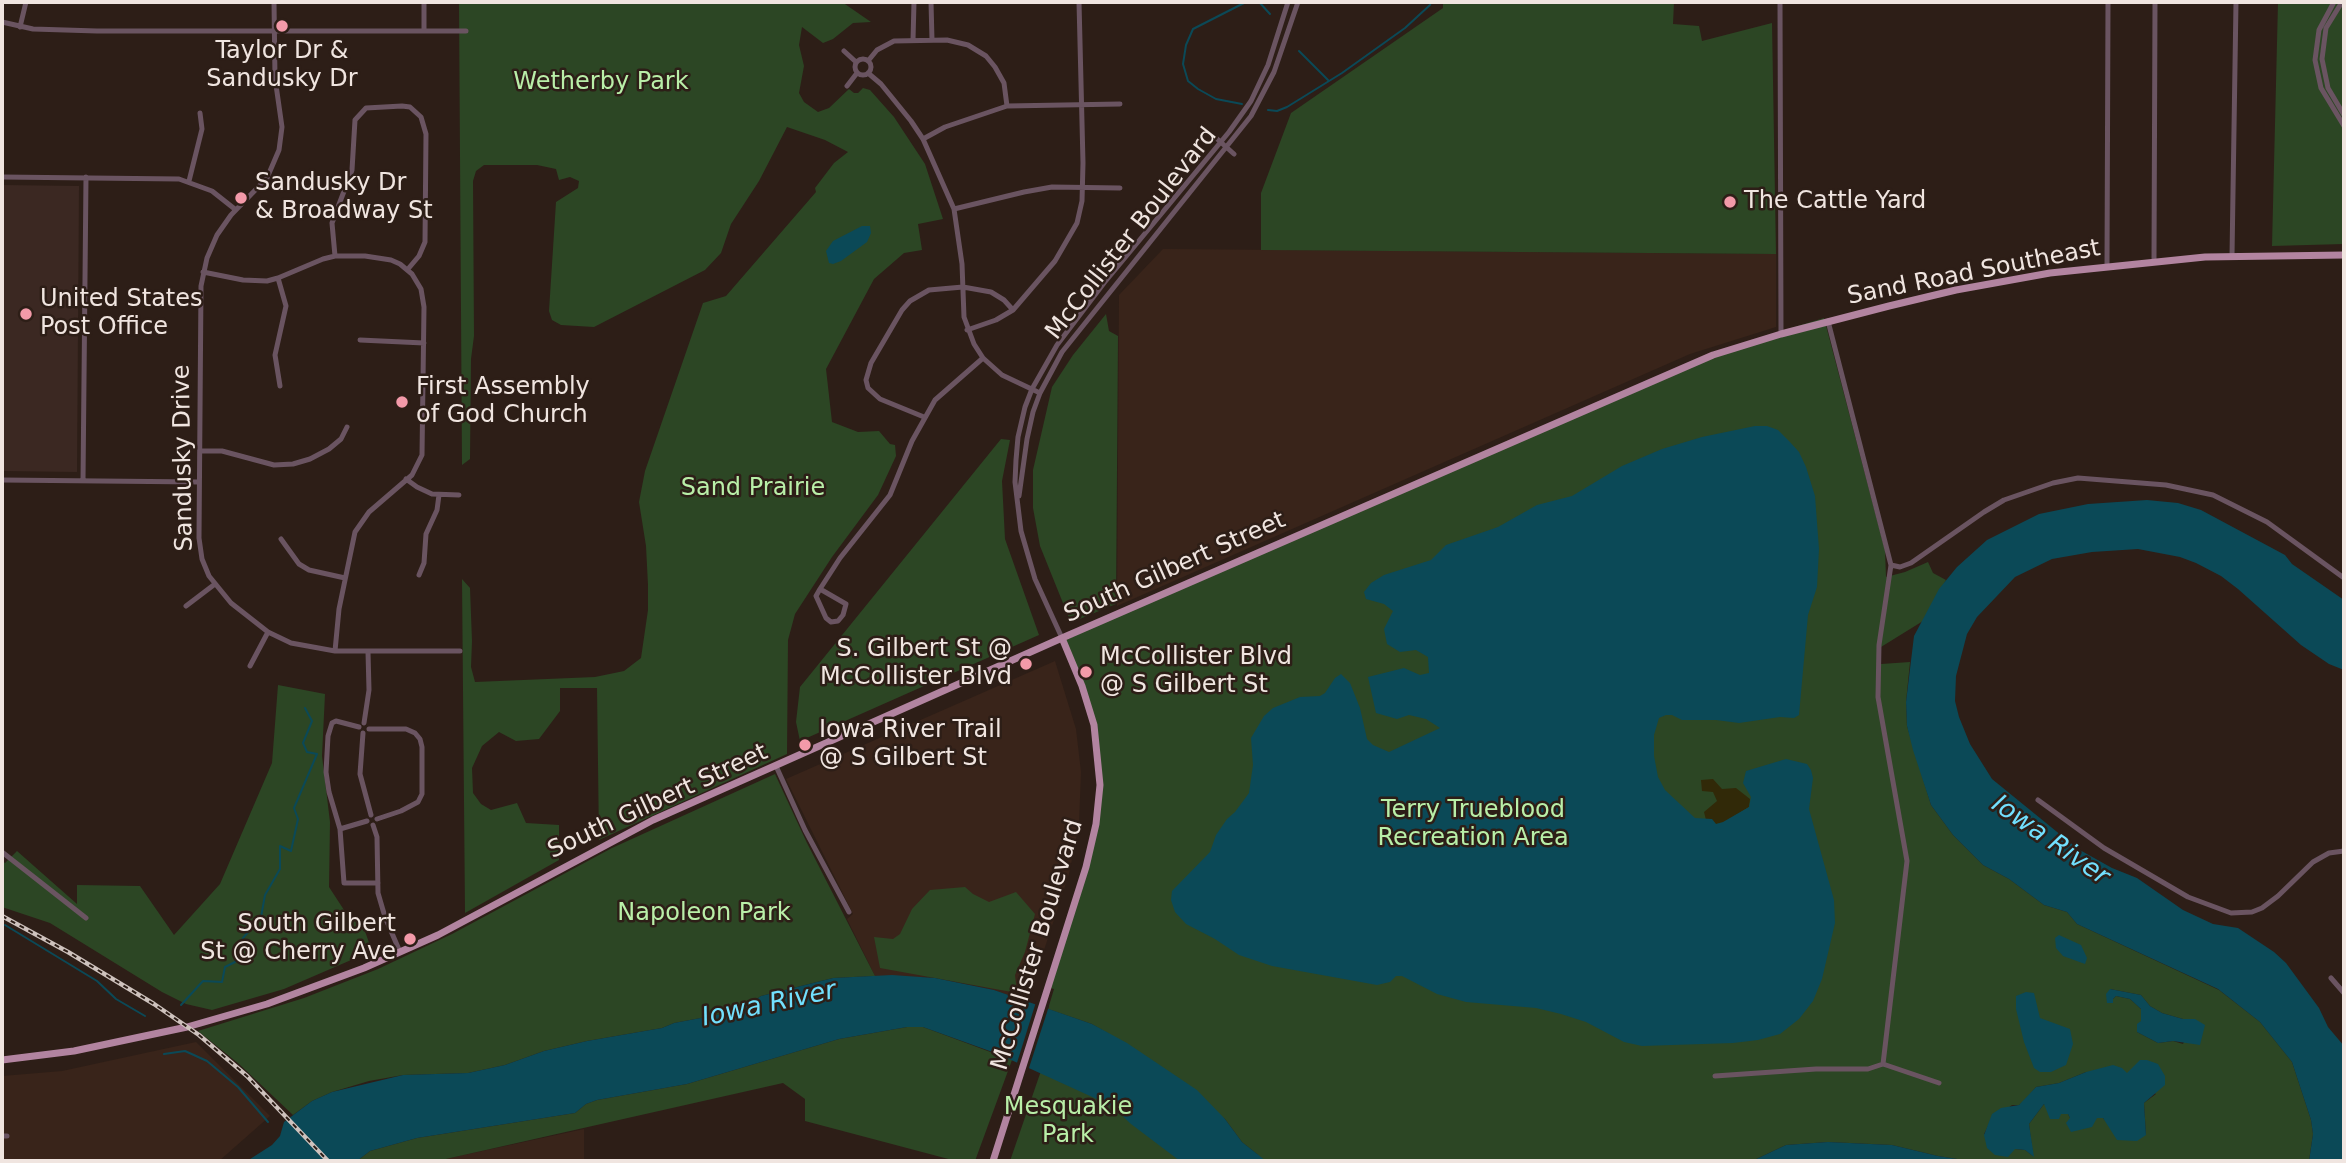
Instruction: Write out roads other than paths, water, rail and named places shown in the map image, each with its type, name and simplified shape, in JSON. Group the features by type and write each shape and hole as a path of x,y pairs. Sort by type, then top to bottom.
{"main road":[{"name":"Sand Road Southeast","path":"1781,334 1956,290 2107,266 2232,256 2344,255"},
{"name":"South Gilbert Street","path":"2,1060 98,1046 219,1018 304,991 400,952 438,935 625,834 1062,638 1668,374 1713,355 1781,334"},
{"name":"McCollister Boulevard","path":"993,1161 1092,845 1100,785 1097,746 1089,707 1062,638"}],"street":[{"path":"20,27 26,2"},
{"name":"Sandusky Drive","path":"274,2 275,78 282,127 279,150 267,178 236,210 217,235 203,272 200,297 199,482 200,550 205,568 215,584 242,613 268,632 291,643 335,651 460,651"},
{"path":"424,2 424,30"},
{"path":"913,40 914,2"},
{"path":"931,2 932,40"},
{"path":"967,330 996,320 1013,310 1055,261 1077,223 1082,187 1079,2"},
{"name":"McCollister Boulevard","path":"1019,499 1027,439 1040,393 1062,352 1223,144 1251,101 1268,65 1288,2"},
{"name":"McCollister Boulevard","path":"1062,638 1027,556 1015,482 1018,437 1032,389 1057,345 1096,293 1223,144 1251,116 1274,72 1298,2"},
{"path":"1780,2 1781,334"},
{"path":"2107,266 2108,2"},
{"path":"2154,261 2155,2"},
{"path":"2232,256 2236,2"},
{"path":"2334,2 2319,30 2315,60 2321,88 2344,126"},
{"path":"2342,2 2326,28 2322,59 2328,88 2344,115"},
{"path":"2,22 33,29 84,30 466,31"},
{"path":"868,61 877,50 894,41 947,40 968,45 986,56 995,66 1004,83 1007,106"},
{"path":"844,51 856,62 857,73 847,86"},
{"path":"856,62 864,59 868,61"},
{"path":"868,61 868,73"},
{"path":"857,73 868,73"},
{"path":"868,73 881,84 923,139 954,209 961,255 964,317 967,330 982,358 1002,375 1040,393"},
{"path":"923,139 945,127 1007,106 1120,104"},
{"path":"335,256 332,223 352,170 355,120 361,111 374,106 410,107 421,117 425,126 426,233 422,250 408,269"},
{"path":"189,181 202,129 200,113"},
{"path":"1214,137 1234,154"},
{"path":"2,177 170,178 189,181 212,191 236,210"},
{"path":"83,481 86,177"},
{"path":"954,209 1052,187 1120,188"},
{"path":"203,272 255,281 278,278 335,256 378,258 391,260 408,269 424,298 424,448 417,468 369,512 352,539 335,651"},
{"path":"278,278 286,306 275,355 280,386"},
{"path":"924,417 880,400 873,395 866,380 884,340 910,301 929,290 963,287 991,292 1013,310"},
{"path":"1828,321 1891,565 1879,645 1878,697 1908,861 1883,1064"},
{"path":"360,340 424,343"},
{"path":"820,589 846,604 838,621 831,622 826,618 816,596 820,589 840,558 890,495 924,417 950,385 982,358"},
{"path":"200,451 222,452 274,465 293,464 310,459 328,449 341,439 347,427"},
{"path":"1891,565 1908,566 2004,500 2078,478 2181,486 2213,495 2267,522 2344,578"},
{"path":"406,479 425,491 439,495 459,495"},
{"path":"2,480 199,482"},
{"path":"419,575 424,563 426,534 438,510 439,495"},
{"path":"281,539 299,564 310,570 345,578"},
{"path":"186,606 215,584"},
{"path":"250,666 268,632"},
{"path":"368,652 369,690 360,774 377,837 378,883 385,917 400,952"},
{"path":"340,828 401,811 418,802 422,794 422,747 415,733 406,729 364,728 336,722 330,728 326,772 340,828 344,883 378,883"},
{"path":"776,766 805,830 849,912"},
{"path":"2038,800 2105,848 2188,897 2231,913 2252,912 2262,908 2313,862 2329,853 2344,851"},
{"path":"2,852 86,918"},
{"path":"2330,978 2344,993"},
{"path":"1716,1076 1816,1069 1868,1069 1883,1064 1940,1083"}],"water":[{"path":"862,226 870,226 871,233 867,242 841,261 829,263 826,251 833,241"},
{"path":"1755,426 1778,430 1799,452 1815,496 1819,549 1817,587 1808,615 1799,715 1794,718 1780,717 1739,723 1682,720 1666,715 1659,718 1654,735 1654,756 1658,777 1665,790 1695,818 1712,819 1716,824 1749,807 1751,797 1743,783 1746,771 1786,759 1807,764 1811,770 1813,778 1809,809 1834,900 1835,923 1822,979 1813,1001 1799,1019 1780,1034 1758,1040 1642,1046 1624,1042 1586,1022 1561,1014 1536,1008 1466,1002 1437,994 1402,976 1377,985 1272,966 1239,955 1186,924 1175,912 1171,900 1172,891 1210,852 1216,835 1249,793 1253,765 1251,738 1264,716 1273,708 1300,697 1320,696 1341,674 1350,683 1360,708 1367,739 1373,745 1389,752 1440,728 1426,719 1409,715 1397,719 1376,713 1368,677 1404,668 1420,675 1429,673 1428,657 1416,650 1400,652 1387,644 1384,629 1393,611 1384,604 1366,599 1364,592 1371,583 1384,575 1431,560 1446,545 1498,527 1537,505 1572,496 1622,466 1662,449"},
{"name":"Iowa River","path":"2147,500 2178,503 2201,510 2285,555 2292,564 2344,600 2344,670 2329,664 2301,645 2238,589 2221,576 2196,563 2138,549 2092,552 2052,559 2015,577 1977,617 1967,634 1956,676 1955,701 1959,717 1970,744 1992,779 2078,849 2137,878 2183,910 2213,924 2238,928 2286,963 2319,1008 2328,1027 2344,1046 2344,1161 2309,1161 2313,1134 2311,1120 2292,1062 2260,1022 2218,989 2077,924 2067,912 2044,905 2009,879 1983,865 1953,835 1931,805 1913,750 1907,726 1906,702 1914,636 1939,589 1957,567 1987,540 2039,514 2088,504"},
{"path":"2059,935 2081,945 2087,958 2085,964 2063,956 2056,948 2055,938"},
{"name":"Iowa River","path":"892,975 935,978 994,990 1092,1024 1127,1043 1197,1090 1225,1119 1242,1142 1266,1161 1180,1161 1112,1106 998,1054 923,1027 907,1027 839,1039 687,1084 597,1100 586,1104 575,1113 417,1138 370,1151 357,1161 247,1161 272,1145 280,1136 284,1122 312,1101 332,1092 403,1075 468,1073 587,1041 722,1014 761,996 833,978"},
{"path":"2110,989 2141,995 2150,1006 2162,1013 2183,1019 2195,1019 2205,1025 2200,1045 2173,1041 2158,1043 2137,1032 2141,1009 2130,999 2116,996 2113,1003 2107,1003 2106,994"},
{"path":"2026,992 2034,993 2040,1018 2070,1029 2073,1044 2066,1065 2051,1072 2040,1072 2034,1068 2024,1042 2016,1009 2016,996"},
{"path":"2140,1060 2158,1064 2165,1076 2165,1085 2144,1103 2146,1135 2137,1141 2117,1140 2103,1118 2097,1118 2092,1127 2071,1132 2066,1123 2070,1118 2068,1114 2061,1114 2059,1119 2050,1119 2044,1104 2029,1124 2034,1157 2025,1150 2015,1149 2008,1157 1995,1155 1987,1148 1984,1135 1992,1114 2001,1108 2019,1105 2036,1087 2059,1083 2113,1065 2127,1073"},
{"path":"1828,1142 1892,1145 1970,1161 1752,1161 1786,1145"}],"waterway":[{"path":"1242,104 1216,99 1198,89 1188,81 1183,64 1186,45 1193,29 1246,2"},
{"path":"1259,2 1270,14"},
{"path":"1268,110 1277,111 1287,107 1342,73 1405,28 1431,2"},
{"path":"1299,51 1328,80"},
{"path":"181,1005 203,981 222,982 225,967 235,962 243,938 261,917 265,895 280,869 280,846 291,851 298,819 294,808 317,754 307,752 303,743 312,721 305,708"},
{"path":"5,925 97,981 116,999 145,1016"},
{"path":"164,1054 185,1051 207,1061 238,1087 268,1122"}],"railway":[{"path":"2,916 68,952 154,1004 199,1035 247,1076 328,1161"}],"place":[{"name":"Taylor Dr & Sandusky Dr","path":"282,26"},
{"name":"Sandusky Dr & Broadway St","path":"241,198"},
{"name":"The Cattle Yard","path":"1730,202"},
{"name":"United States Post Office","path":"26,314"},
{"name":"First Assembly of God Church","path":"402,402"},
{"name":"S. Gilbert St @ McCollister Blvd","path":"1026,664"},
{"name":"McCollister Blvd @ S Gilbert St","path":"1086,672"},
{"name":"Iowa River Trail @ S Gilbert St","path":"805,745"},
{"name":"South Gilbert St @ Cherry Ave","path":"410,939"}],"park label":[{"name":"Wetherby Park","path":"601,83"},
{"name":"Sand Prairie","path":"753,489"},
{"name":"Terry Trueblood Recreation Area","path":"1473,825"},
{"name":"Napoleon Park","path":"704,914"},
{"name":"Mesquakie Park","path":"1068,1122"}]}
